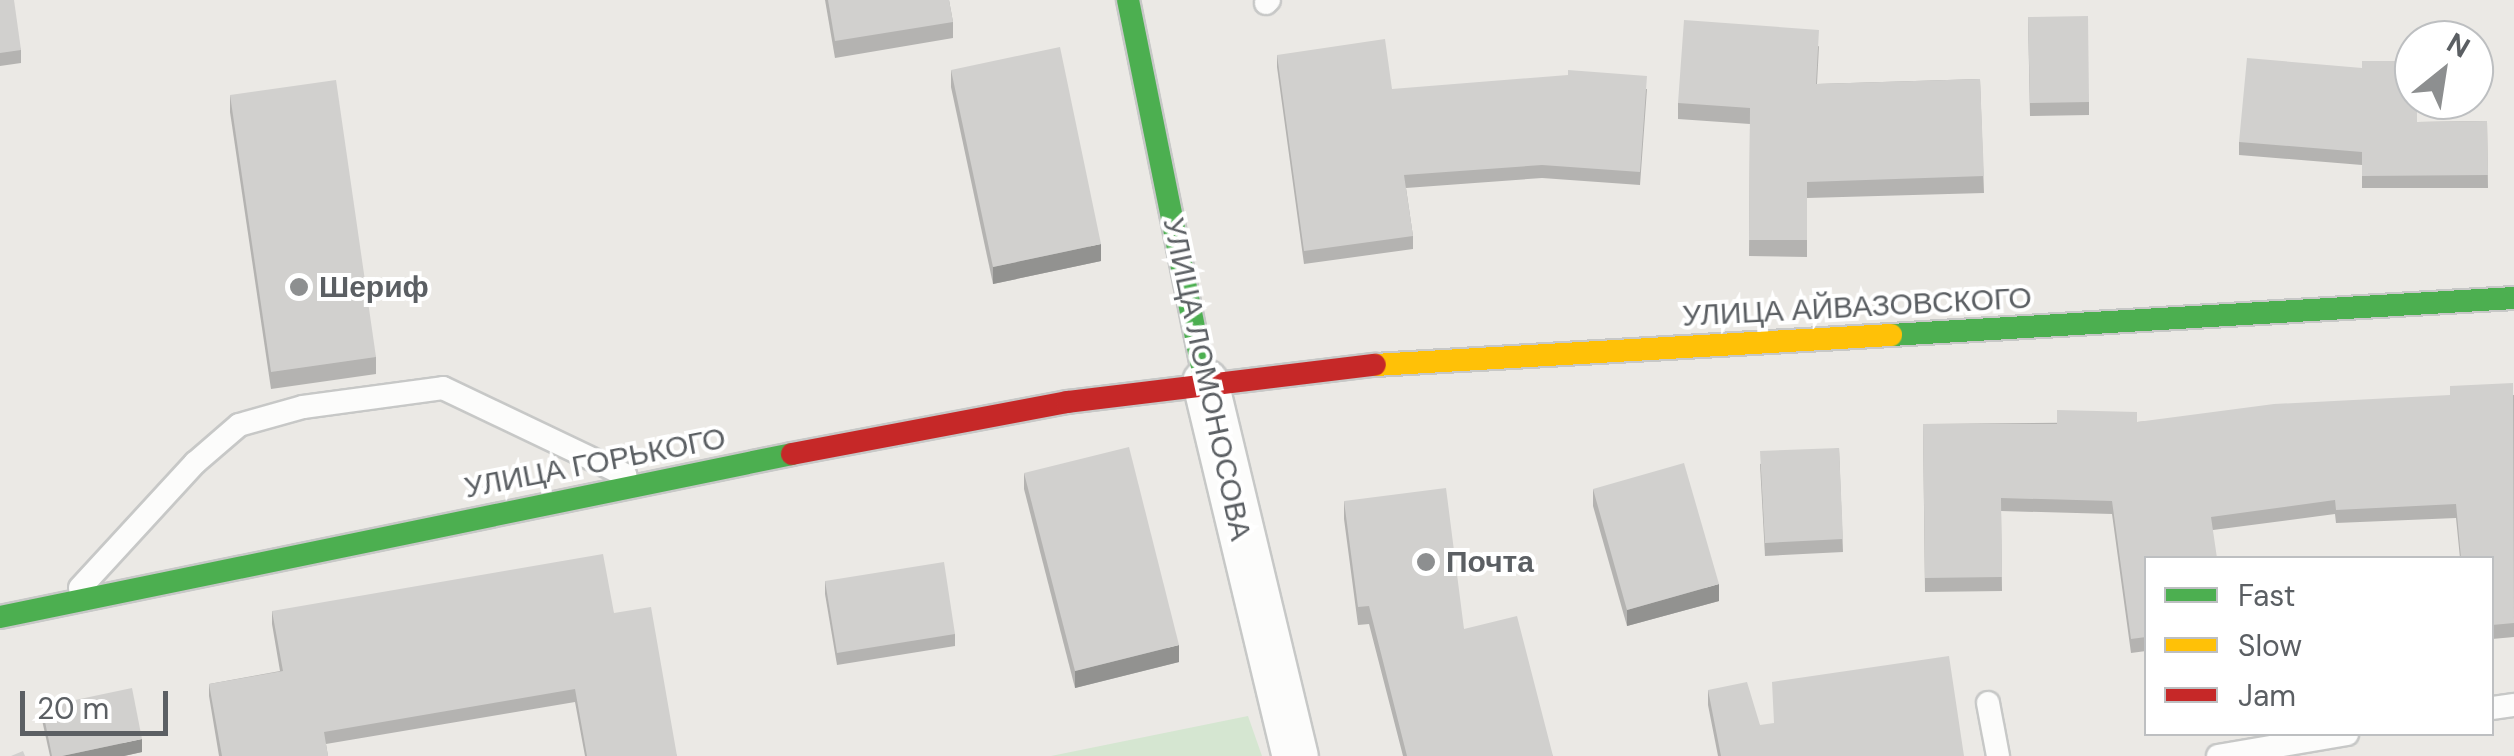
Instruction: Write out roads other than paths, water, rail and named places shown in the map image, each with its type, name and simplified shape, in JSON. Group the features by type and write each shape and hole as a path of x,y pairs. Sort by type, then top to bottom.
{"street":[{"name":"УЛИЦА ЛОМОНОСОВА","path":"1128,0 1205,382 1295,756"},
{"name":"УЛИЦА АЙВАЗОВСКОГО","path":"1205,382 1332,368 2514,298"},
{"name":"УЛИЦА ГОРЬКОГО","path":"0,617 642,483 1067,402 1205,382"}],"lane":[{"path":"65,604 195,463 239,425 303,407 443,388 642,483"},
{"path":"1988,703 1998,756"},
{"path":"2218,756 2335,736"}],"place":[{"name":"Шериф","path":"299,287"},
{"name":"Почта","path":"1426,562"}]}
